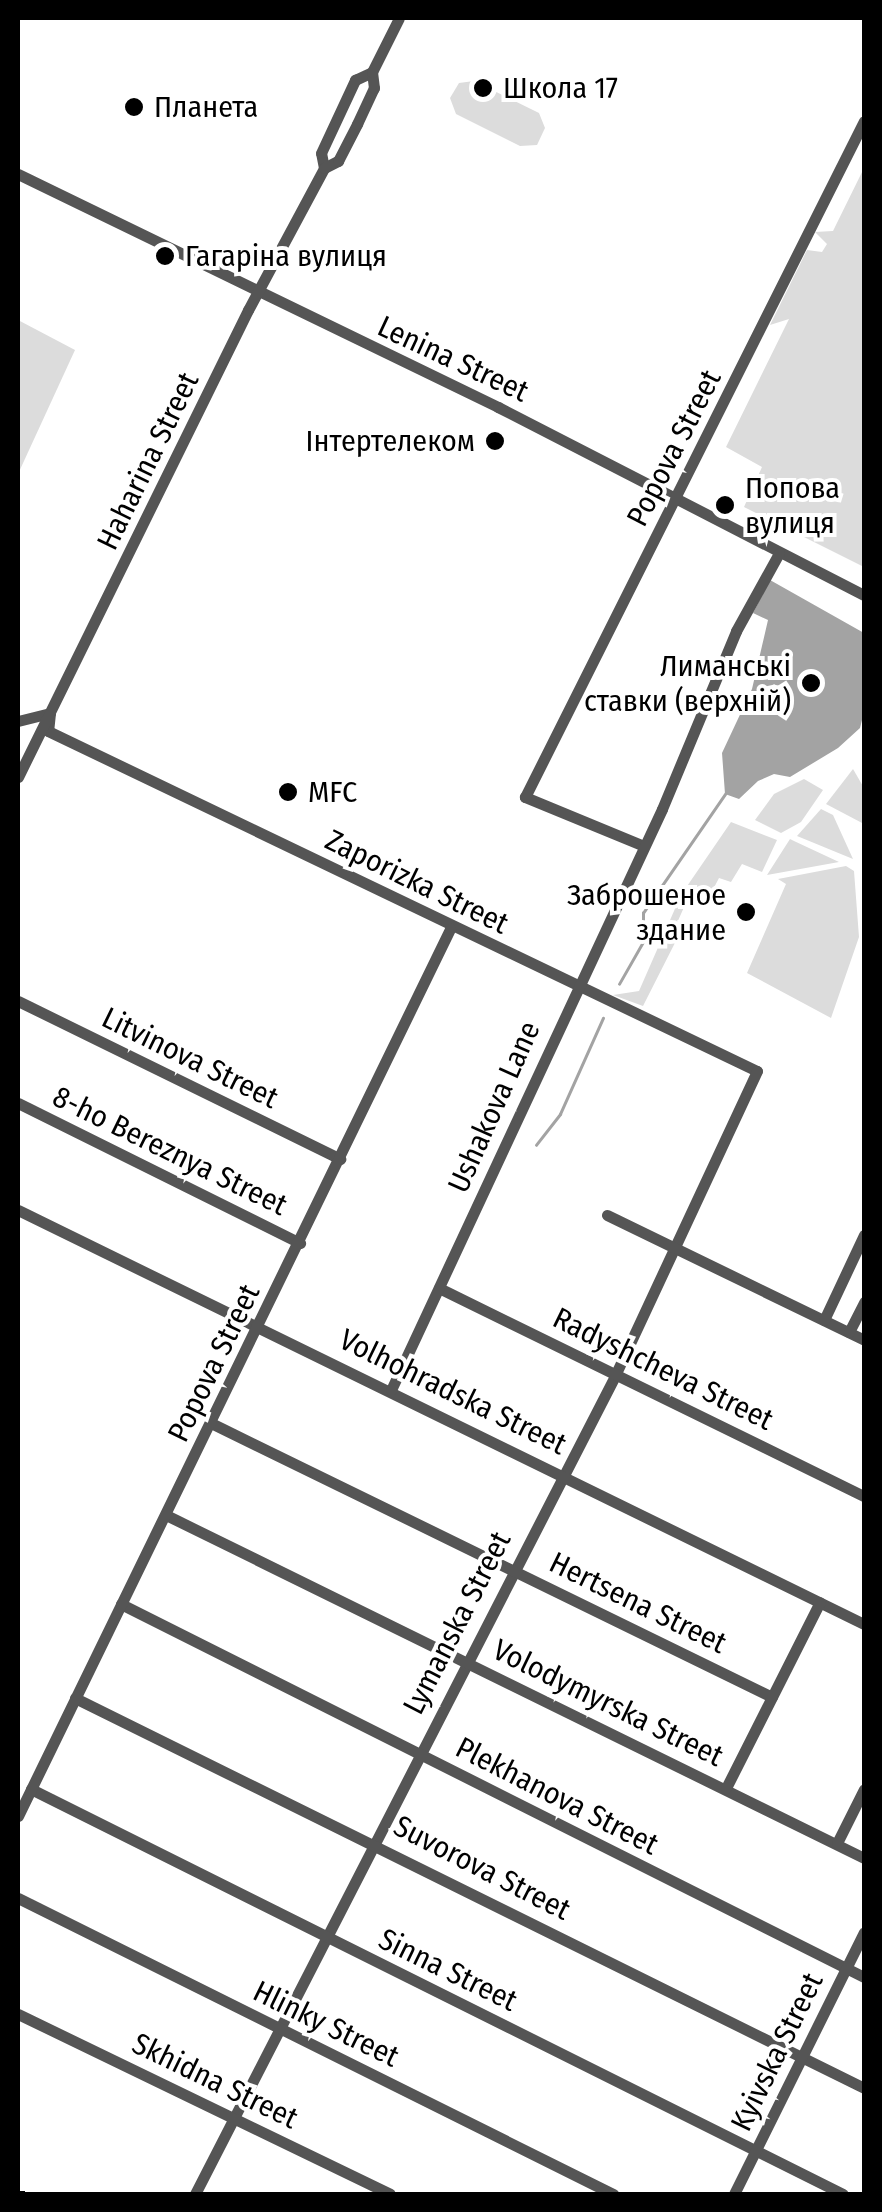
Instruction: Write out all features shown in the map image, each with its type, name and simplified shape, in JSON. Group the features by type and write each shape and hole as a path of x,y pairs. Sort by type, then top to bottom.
{"street":[{"name":"Haharina Street","path":"18,777 259,292 324,168 338,161 357,124 374,88 372,72 399,18"},
{"name":"Haharina Street","path":"324,168 321,153 355,80 372,72"},
{"name":"Popova Street","path":"644,846 525,797 864,121"},
{"name":"Lenina Street","path":"18,174 676,498 864,596"},
{"name":"Ushakova Lane","path":"390,1390 779,554"},
{"path":"18,721 50,713"},
{"name":"Zaporizka Street","path":"50,713 48,731 450,929 757,1071"},
{"name":"Popova Street","path":"18,1816 262,1326 450,929"},
{"name":"Litvinova Street","path":"18,1001 340,1159"},
{"name":"Lymanska Street","path":"195,2194 328,1938 511,1569 616,1374 757,1071"},
{"name":"8-ho Bereznya Street","path":"18,1103 300,1243"},
{"name":"Volhohradska Street","path":"18,1210 262,1326 864,1624"},
{"path":"607,1216 864,1340"},
{"path":"824,1320 864,1234"},
{"name":"Radyshcheva Street","path":"439,1288 864,1496"},
{"path":"849,1332 864,1302"},
{"name":"Hertsena Street","path":"213,1424 772,1697"},
{"name":"Volodymyrska Street","path":"166,1515 864,1858"},
{"path":"726,1788 820,1602"},
{"name":"Plekhanova Street","path":"121,1604 864,1977"},
{"name":"Suvorova Street","path":"74,1698 375,1842 864,2088"},
{"name":"Sinna Street","path":"31,1789 843,2194"},
{"path":"837,1843 864,1789"},
{"name":"Hlinky Street","path":"18,1898 613,2194"},
{"name":"Kyivska Street","path":"734,2194 864,1932"},
{"name":"Skhidna Street","path":"18,2014 390,2194"}],"shaded area":[{"path":"474,81 539,113 545,128 537,145 520,146 456,114 450,98 459,83"},
{"path":"864,168 864,567 744,507 762,467 726,447 789,319 770,325 807,250 822,252 827,244 815,232 833,231"},
{"path":"18,320 75,350 18,474"},
{"path":"770,580 864,633 864,712 860,728 838,748 790,777 774,774 758,781 739,799 725,794 722,753 752,689 768,620 753,613"},
{"path":"853,769 864,788 864,824 826,804"},
{"path":"804,779 823,790 801,822 781,833 755,820 774,794"},
{"path":"821,809 833,815 853,859 797,836"},
{"path":"731,822 777,840 762,872 742,864 731,882 719,878 706,903 689,896 677,923 683,927 643,1006 613,995 639,991 681,895"},
{"path":"790,839 794,841 839,862 767,875"},
{"path":"846,866 854,871 859,937 831,1018 747,973 786,884 778,879"}],"waterway":[{"path":"619,984 643,942 643,913 725,794"},
{"path":"536,1145 560,1114 603,1018"}],"railway":[{"path":"18,2194 25,2194"}],"place":[{"name":"Школа 17","path":"483,88"},
{"name":"Планета","path":"134,107"},
{"name":"Гагаріна вулиця","path":"165,256"},
{"name":"Інтертелеком","path":"495,441"},
{"name":"Попова вулиця","path":"725,505"},
{"name":"Лиманські ставки (верхній)","path":"811,683"},
{"name":"MFC","path":"288,792"},
{"name":"Заброшеное здание","path":"746,912"}]}
